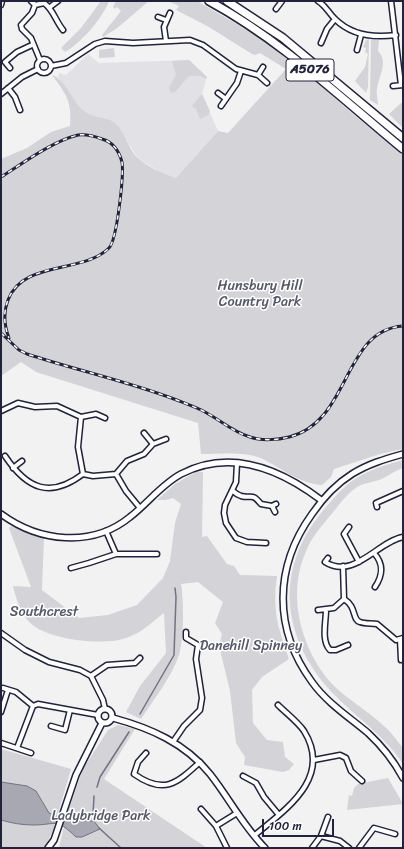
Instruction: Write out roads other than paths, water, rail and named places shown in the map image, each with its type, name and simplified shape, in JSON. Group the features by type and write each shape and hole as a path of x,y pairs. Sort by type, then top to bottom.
{"highway":[{"name":"A5076","path":"209,1 252,26 284,50 403,149"},
{"name":"A5076","path":"227,1 283,38 403,138"}],"street":[{"path":"1,5 2,1"},
{"path":"31,1 35,5"},
{"path":"50,7 58,1"},
{"path":"276,9 282,1"},
{"path":"318,1 326,6 335,19 362,35 386,37 396,35"},
{"path":"391,1 402,85 393,86"},
{"path":"35,5 44,3 50,7 55,20 63,30"},
{"path":"35,5 32,13 21,25 22,29 31,38 32,45 40,60"},
{"path":"166,41 164,27 170,13"},
{"path":"158,17 166,20"},
{"path":"321,43 327,29 335,19"},
{"path":"357,50 362,35"},
{"path":"51,66 61,65 95,44 105,41 133,43 190,40 197,42 241,71 258,75 267,83"},
{"path":"10,68 5,62 17,52 32,45"},
{"path":"40,60 47,60 51,66"},
{"path":"38,69 37,65 40,60"},
{"path":"38,69 41,72 46,72 50,70 51,66"},
{"path":"258,75 263,67"},
{"path":"1,94 22,77 38,69"},
{"path":"221,106 237,83 241,71"},
{"path":"8,88 15,97 20,110"},
{"path":"218,93 226,99"},
{"path":"1,411 18,403 35,407 57,406 81,417 96,414 105,418"},
{"path":"81,417 78,447 83,474"},
{"path":"144,433 153,444"},
{"path":"5,456 13,468 25,481 32,485 45,488 59,487 68,484 83,474 93,476 116,474 128,461 144,454 153,444 166,439"},
{"path":"403,454 387,458 352,474 321,500 304,524 292,548 282,596 287,631 296,655 313,684 385,751 403,778"},
{"path":"13,468 22,461"},
{"path":"1,514 19,526 50,536 78,538 106,531 119,525 179,475 207,465 236,463 271,470 301,485 321,500"},
{"path":"236,463 236,482 225,505 224,514 230,530 236,538 264,543 262,548"},
{"path":"116,474 126,491 140,508"},
{"path":"233,491 242,497 251,496 261,504 274,505 275,512"},
{"path":"374,498 376,505 403,491"},
{"path":"344,534 349,527"},
{"path":"106,531 116,554"},
{"path":"338,534 344,534"},
{"path":"344,534 359,562"},
{"path":"328,558 324,564 331,566 343,566 359,562 391,540 403,537"},
{"path":"374,553 381,565 382,573 375,587"},
{"path":"71,568 89,564 116,554 157,554"},
{"path":"318,610 326,610 340,605 344,599 343,566"},
{"path":"378,582 384,586"},
{"path":"344,599 353,606 356,620 359,622 377,624 391,638 402,638 401,660"},
{"path":"326,610 325,634 327,647 330,650 336,650 348,646"},
{"path":"174,742 184,726 200,710 202,698 196,659 198,645 186,638 186,632"},
{"path":"1,634 25,650 49,662 80,670 91,676 103,700 105,709"},
{"path":"91,676 107,665 135,662 140,658"},
{"path":"3,688 16,692 33,706"},
{"path":"1,712 8,690"},
{"path":"33,706 38,704 98,715"},
{"path":"255,835 299,796 311,778 314,760 304,731 278,705"},
{"path":"17,748 33,706"},
{"path":"105,709 111,712 113,718"},
{"path":"98,715 105,709"},
{"path":"51,726 65,730 70,710"},
{"path":"98,715 102,723"},
{"path":"113,718 152,731 174,742 200,762 237,813 265,848"},
{"path":"102,723 110,722 113,718"},
{"path":"48,848 57,831 81,763 102,723"},
{"path":"1,743 31,754"},
{"path":"130,778 134,774 138,762 146,753"},
{"path":"314,760 340,755 346,758 352,771 362,781"},
{"path":"134,774 154,784 163,786 179,780 200,762"},
{"path":"243,776 256,783 264,797 279,815"},
{"path":"202,809 216,826 228,848"},
{"path":"216,826 237,813"},
{"path":"312,848 321,836 328,817"},
{"path":"359,848 374,828 395,834"},
{"path":"321,836 340,841 349,848"}],"waterway":[{"path":"140,714 174,655 175,588"},
{"path":"97,787 100,777 129,732"},
{"path":"93,815 94,796"},
{"path":"99,828 121,848"}],"railway":[{"path":"1,177 48,147 78,135 93,136 106,140 117,151 122,162 122,180 117,221 115,233 109,248 98,256 40,273 26,279 16,287 8,300 5,310 5,324 9,338"},
{"path":"1,333 19,350 27,354 156,393 201,410 244,435 270,440 289,437 309,428 324,414 336,396 356,359 368,343 383,331 403,326"}],"park label":[{"name":"Hunsbury Hill Country Park","path":"260,294"},
{"name":"Southcrest","path":"44,612"},
{"name":"Danehill Spinney","path":"251,646"},
{"name":"Ladybridge Park","path":"101,816"}]}
